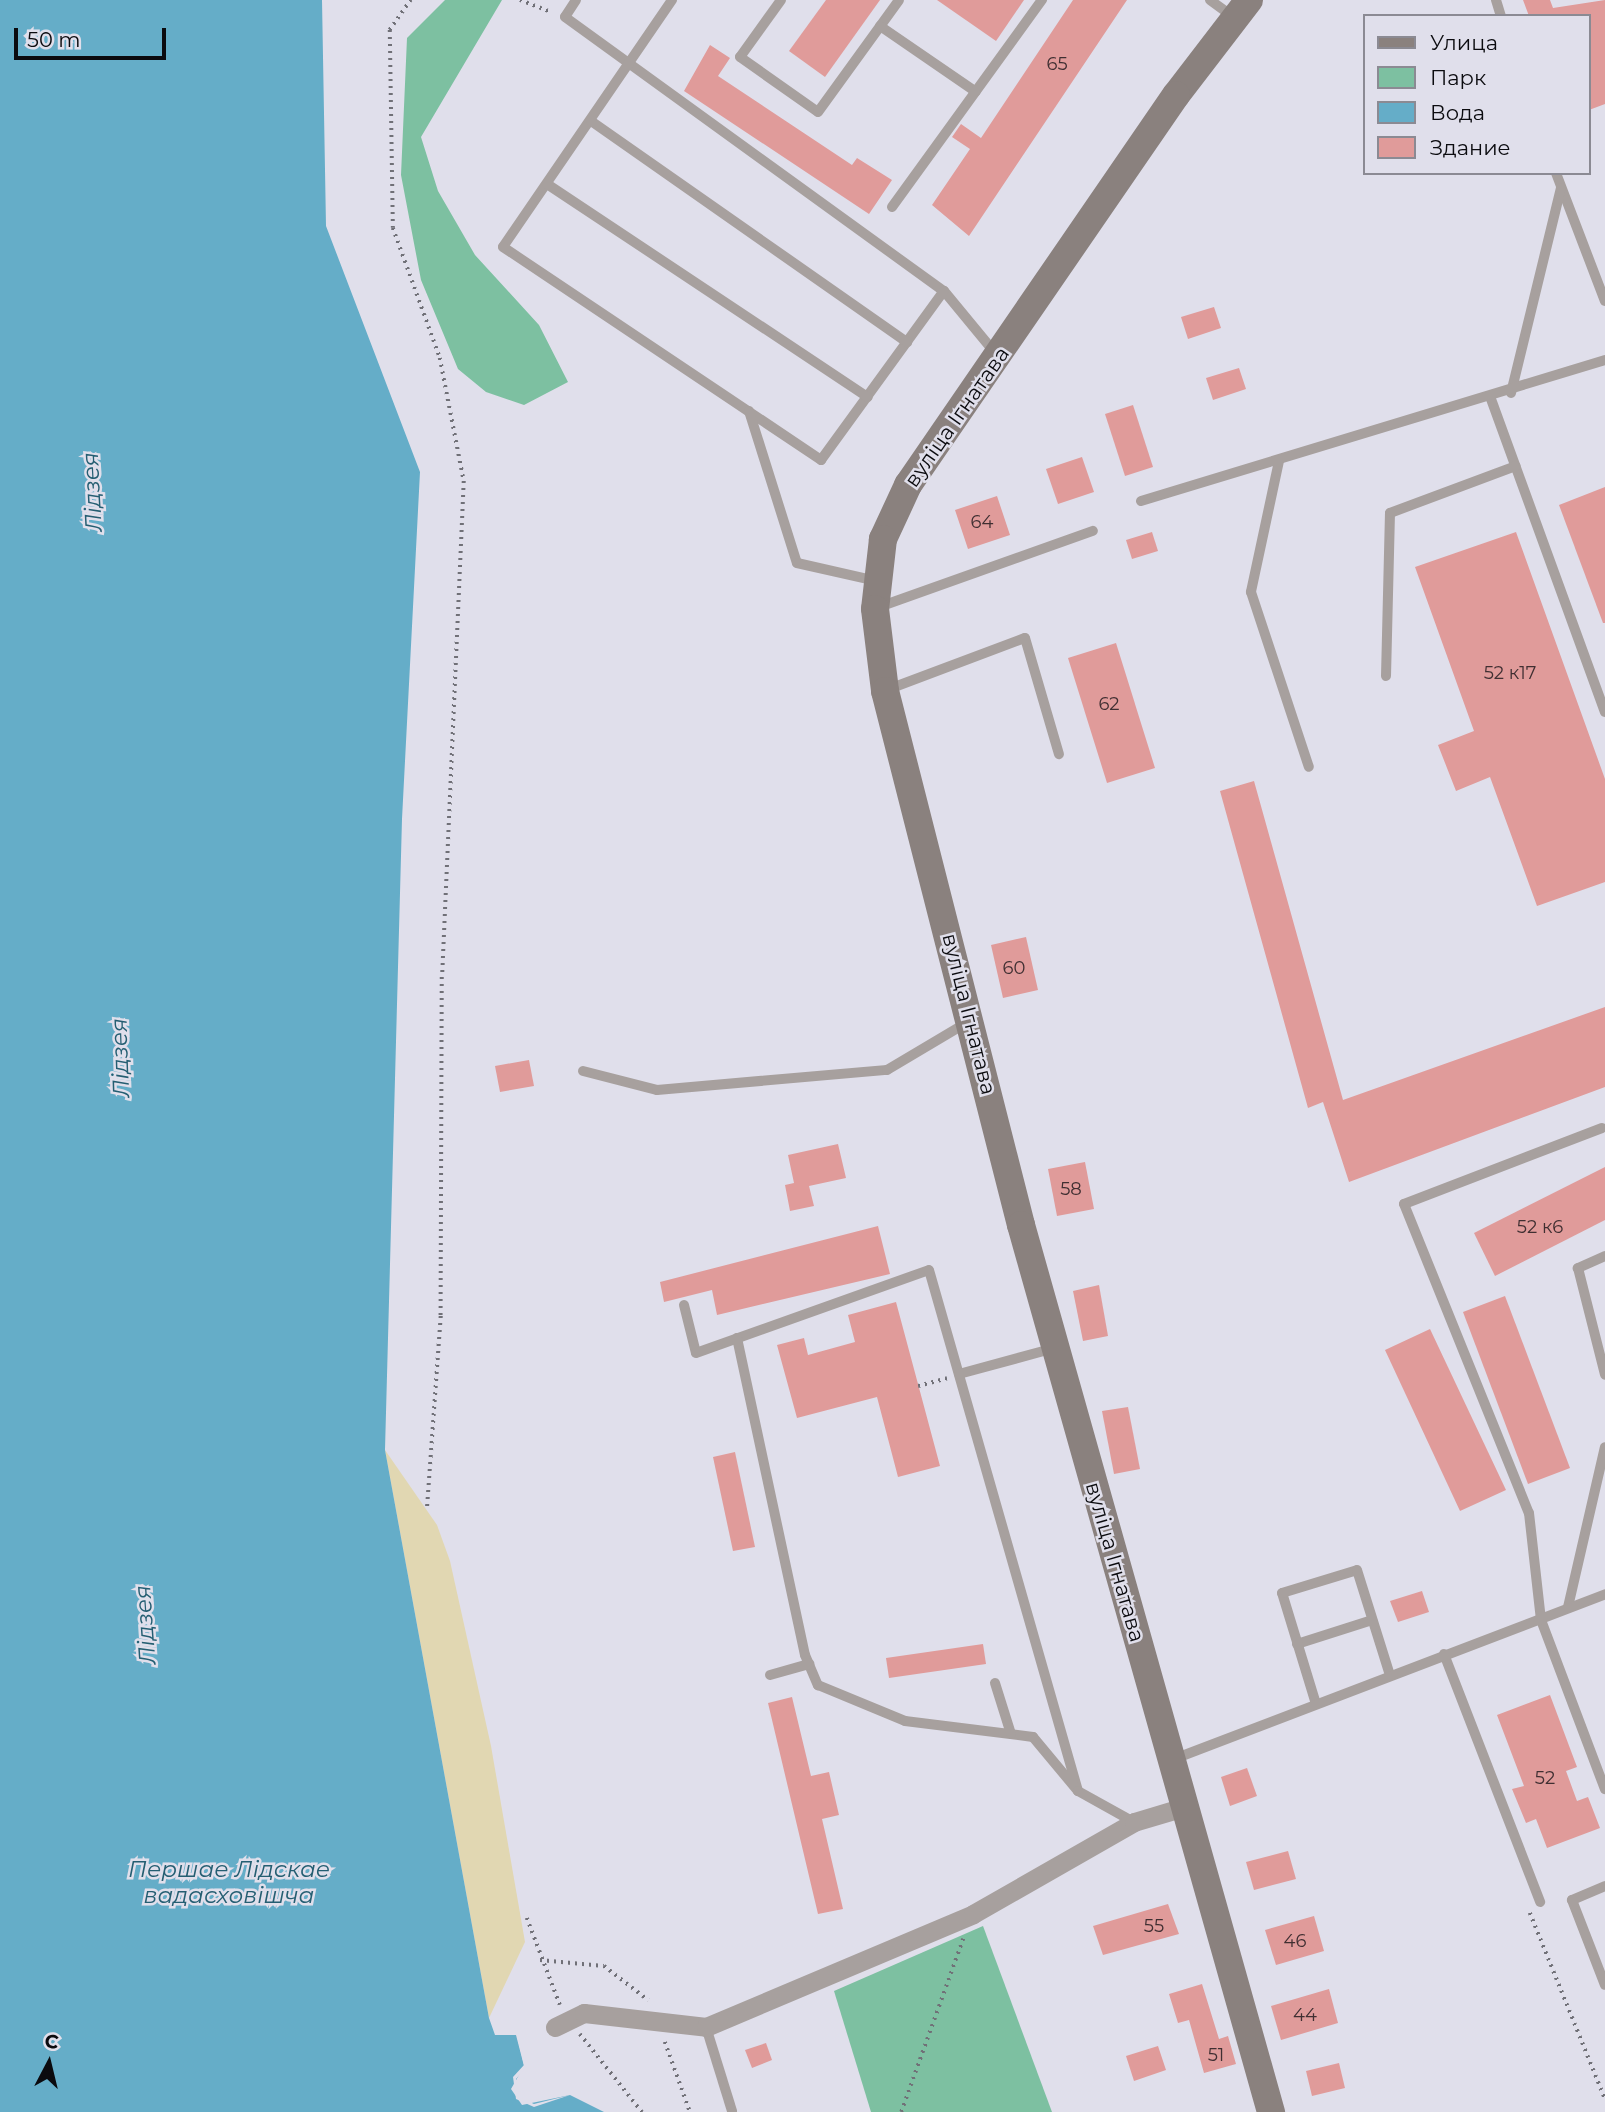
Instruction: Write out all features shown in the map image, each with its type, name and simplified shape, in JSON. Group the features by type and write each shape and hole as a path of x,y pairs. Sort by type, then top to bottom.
{"street":[{"name":"вуліца Ігнатава","path":"1242,9 1175,95 1000,359 908,485 883,539 876,595 885,691 1055,1348 1271,2112"},
{"path":"555,2027 584,2013 706,2027 973,1914 1134,1822 1184,1807"}],"lane":[{"path":"576,0 565,17 944,291 1000,359"},
{"path":"672,0 503,247 821,460 944,291"},
{"path":"781,0 740,57 818,113 899,0"},
{"path":"892,207 1042,0"},
{"path":"1210,0 1242,9"},
{"path":"880,26 976,92"},
{"path":"591,121 907,341"},
{"path":"1557,175 1605,301"},
{"path":"547,184 868,397"},
{"path":"1511,393 1561,188"},
{"path":"1141,501 1511,393 1605,360"},
{"path":"1491,398 1605,712"},
{"path":"749,411 797,563 876,595 1093,531"},
{"path":"1279,461 1251,592 1309,767"},
{"path":"1386,676 1390,513 1516,466"},
{"path":"885,691 1025,638 1059,754"},
{"path":"583,1071 657,1090 887,1070 972,1019"},
{"path":"1602,1128 1404,1205 1529,1513 1541,1620 1605,1789"},
{"path":"1605,1256 1578,1268 1605,1375"},
{"path":"684,1306 696,1353 929,1270 1078,1791"},
{"path":"737,1338 808,1664 818,1685 905,1721 1032,1737 1078,1791 1134,1822"},
{"path":"959,1374 1055,1348"},
{"path":"1568,1607 1605,1447"},
{"path":"1316,1704 1282,1593 1357,1570 1390,1675"},
{"path":"1171,1760 1605,1594"},
{"path":"1297,1644 1373,1620"},
{"path":"1444,1654 1540,1902"},
{"path":"770,1675 808,1664"},
{"path":"995,1683 1011,1734"},
{"path":"1605,1886 1572,1900 1605,1984"},
{"path":"706,2027 732,2111"}],"path":[{"path":"411,0 390,30 393,228 440,358 464,481 442,977 441,1316 427,1510"},
{"path":"520,0 565,17"},
{"path":"918,1386 959,1374"},
{"path":"1528,1910 1605,2099"},
{"path":"901,2112 973,1914"}],"green space":[{"path":"445,0 502,0 421,137 438,191 475,255 539,325 568,382 524,405 486,392 458,369 421,280 401,175 407,38"},
{"path":"983,1926 1052,2112 871,2112 834,1991"}],"sand":[{"path":"385,1450 437,1525 450,1561 491,1746 525,1942 489,2018"}],"water":[{"name":"Першае Лідскае вадасховішча","path":"0,0 322,0 326,226 420,472 402,819 385,1450 489,2018 495,2035 516,2035 524,2066 511,2089 522,2105 570,2095 604,2112 0,2112"}],"pier":[{"path":"516,2032 528,2065 516,2079 519,2097 534,2104 570,2095 534,2107 516,2099 513,2077 524,2065"}],"building":[{"path":"826,0 880,0 825,77 789,51"},
{"path":"937,0 1024,0 996,41"},
{"path":"1073,0 1127,0 969,236 932,205 970,149 952,137 961,124 981,138"},
{"path":"1523,0 1550,0 1553,8 1605,0 1605,104 1591,109 1591,14 1528,14"},
{"path":"710,45 730,58 718,76 852,165 857,158 892,180 869,214 684,91"},
{"path":"1214,307 1221,328 1188,339 1181,317"},
{"path":"1239,368 1246,389 1213,400 1206,378"},
{"path":"1133,405 1153,467 1125,476 1105,414"},
{"path":"1082,457 1094,492 1058,504 1046,469"},
{"path":"1605,487 1605,623 1603,623 1559,505"},
{"path":"997,496 1010,535 968,549 955,510"},
{"path":"1152,532 1158,551 1132,559 1126,540"},
{"path":"1516,532 1605,779 1605,882 1537,906 1490,777 1456,791 1438,745 1474,731 1415,567"},
{"path":"1116,643 1155,768 1107,783 1068,658"},
{"path":"1254,781 1343,1100 1605,1007 1605,1087 1349,1182 1323,1102 1308,1108 1220,791"},
{"path":"1026,937 1038,990 1003,998 991,945"},
{"path":"529,1060 534,1086 500,1092 495,1066"},
{"path":"838,1144 846,1178 809,1186 814,1206 790,1211 785,1185 794,1183 788,1155"},
{"path":"1085,1162 1094,1209 1057,1216 1048,1169"},
{"path":"1605,1167 1605,1220 1495,1276 1474,1233"},
{"path":"878,1226 890,1274 717,1315 712,1290 664,1302 660,1282"},
{"path":"1099,1285 1108,1336 1083,1341 1073,1291"},
{"path":"1505,1296 1570,1468 1528,1484 1463,1312"},
{"path":"896,1302 940,1466 898,1477 877,1397 797,1418 777,1345 804,1338 808,1355 855,1342 848,1315"},
{"path":"1430,1329 1506,1490 1460,1511 1385,1350"},
{"path":"1128,1407 1140,1469 1114,1474 1102,1411"},
{"path":"735,1452 755,1547 733,1551 713,1457"},
{"path":"1422,1591 1429,1612 1398,1622 1390,1601"},
{"path":"983,1644 986,1664 889,1678 886,1658"},
{"path":"1550,1695 1577,1767 1566,1771 1577,1801 1588,1797 1600,1828 1547,1848 1536,1819 1526,1823 1512,1789 1524,1786 1497,1715"},
{"path":"792,1697 811,1776 829,1772 839,1815 822,1819 843,1909 818,1914 768,1703"},
{"path":"1247,1768 1257,1796 1230,1806 1221,1777"},
{"path":"1288,1851 1296,1879 1254,1890 1246,1862"},
{"path":"1168,1904 1179,1934 1103,1955 1093,1926"},
{"path":"1314,1916 1324,1951 1276,1965 1265,1930"},
{"path":"1202,1984 1219,2039 1228,2036 1236,2064 1204,2073 1189,2020 1178,2023 1169,1994"},
{"path":"1329,1989 1338,2023 1281,2040 1271,2006"},
{"path":"766,2043 772,2060 752,2068 745,2050"},
{"path":"1158,2046 1166,2070 1134,2081 1126,2056"},
{"path":"1339,2063 1345,2088 1312,2096 1306,2071"}],"water label":[{"name":"Лідзея","path":"92,492"},
{"name":"Лідзея","path":"120,1058"},
{"name":"Лідзея","path":"145,1625"}]}
